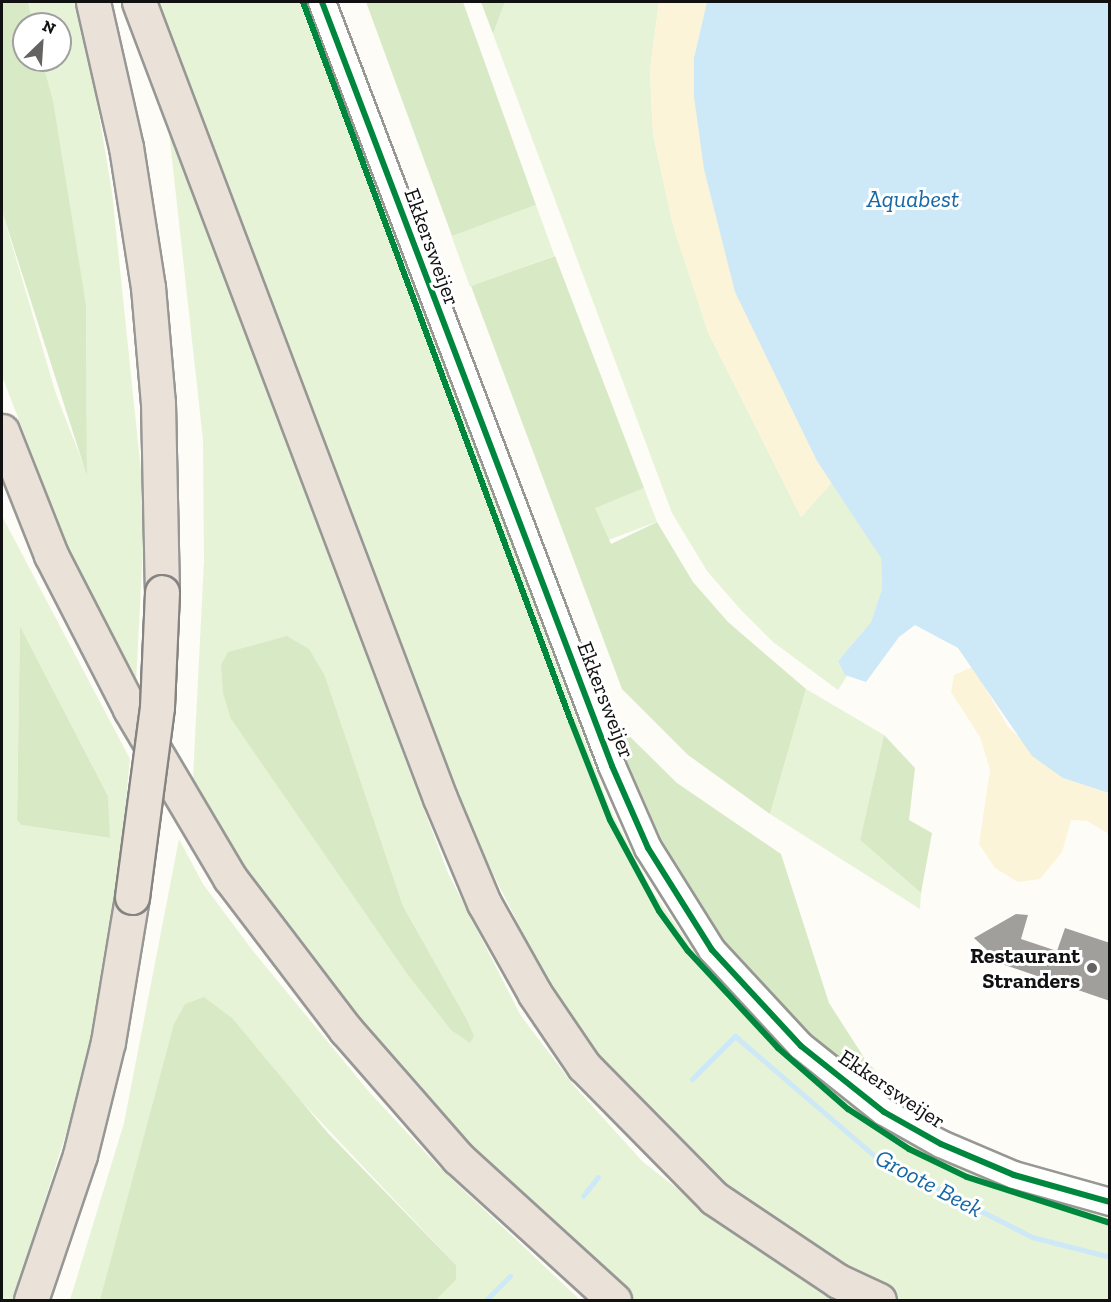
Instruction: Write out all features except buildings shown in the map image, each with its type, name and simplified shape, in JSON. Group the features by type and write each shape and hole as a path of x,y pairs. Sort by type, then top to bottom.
{"highway":[{"path":"31,1300 80,1155 108,1042 152,761 162,592 158,403 148,287 126,147 93,2"},
{"path":"139,2 440,798 484,903 529,984 584,1066 714,1198 828,1275 879,1300"},
{"path":"2,431 51,555 130,709 230,878 339,1021 458,1158 614,1300"}],"street":[{"name":"Ekkersweijer","path":"322,2 612,766 648,848 712,950 794,1040 884,1112 941,1144 1014,1175 1110,1202"}],"green space":[{"path":"2,2 28,2 30,12 12,12 12,72 45,72 53,101 86,305 87,476 2,211"},
{"path":"28,2 80,2 112,192 145,510 136,682 69,550 2,376 2,211 56,394 87,474 86,305 44,72 72,72 72,12 30,12"},
{"path":"156,2 310,2 610,809 651,889 727,999 878,1122 1109,1211 1109,1300 900,1300 841,1274 718,1190 602,1063 552,991 452,792"},
{"path":"366,2 463,2 536,205 452,236"},
{"path":"481,2 505,2 493,34"},
{"path":"505,2 659,2 650,70 653,134 673,225 708,332 801,517 832,482 881,558 882,589 871,622 838,661 847,676 838,690 773,642 741,610 707,571 672,513 493,34"},
{"path":"169,132 448,873 521,1016 575,1087 643,1162 754,1248 842,1300 634,1300 468,1148 304,960 192,798 204,561 203,440","holes":["325,676 403,906 466,1018 451,1030 231,719"]},
{"path":"536,205 554,256 470,287 451,236"},
{"path":"555,256 644,488 595,508 611,544 657,522 693,582 728,622 806,689 770,814 688,755 622,689 471,286"},
{"path":"644,488 657,522 607,541 595,507"},
{"path":"2,516 130,759 113,930 84,1077 13,1300 2,1300","holes":["20,626 108,796 109,838 21,825 17,820"]},
{"path":"20,626 108,796 110,838 21,825 17,820"},
{"path":"287,636 309,649 325,676 403,906 466,1018 474,1036 470,1043 451,1030 408,975 231,719 223,693 221,665 228,652"},
{"path":"806,689 884,735 860,840 921,893 920,909 770,814"},
{"path":"602,709 677,783 781,854 829,1003 865,1059 907,1107 822,1047 756,984 676,878"},
{"path":"884,735 915,768 909,820 932,833 921,893 860,840"},
{"path":"179,839 203,884 253,951 370,1093 439,1167 580,1300 436,1300 456,1280 456,1265 288,1087 111,1268 100,1300 70,1300 124,1123"},
{"path":"204,997 232,1018 327,1132 456,1265 456,1280 436,1300 100,1300 174,1024 185,1004"}],"sand":[{"path":"659,2 707,2 694,58 817,461 832,482 801,517 708,332 673,225 653,134 650,70"},
{"path":"973,667 1008,727 1063,778 1109,793 1109,834 1087,821 1071,820 1062,852 1040,879 1018,882 995,868 979,844 990,770 980,737 951,692 954,675"}],"water":[{"name":"Aquabest","path":"707,2 1109,2 1109,793 1063,778 1032,756 958,648 915,625 899,637 866,682 845,675 838,661 871,622 882,589 881,558 817,461 735,292 704,169 694,97 694,58"}],"waterway":[{"name":"Groote Beek","path":"692,1079 735,1036 877,1158 1032,1237 1110,1257"},
{"name":"Groote Beek","path":"583,1196 598,1177"},
{"name":"Groote Beek","path":"486,1300 510,1276"}],"cycle path":[{"path":"303,2 571,721 610,820 659,911 688,951 778,1048 848,1109 909,1149 967,1177 1110,1223"},
{"path":"322,2 612,766 648,848 712,950 801,1046 884,1112 941,1144 1014,1175 1110,1202"}],"place":[{"name":"Restaurant Stranders","path":"1092,968"}]}
